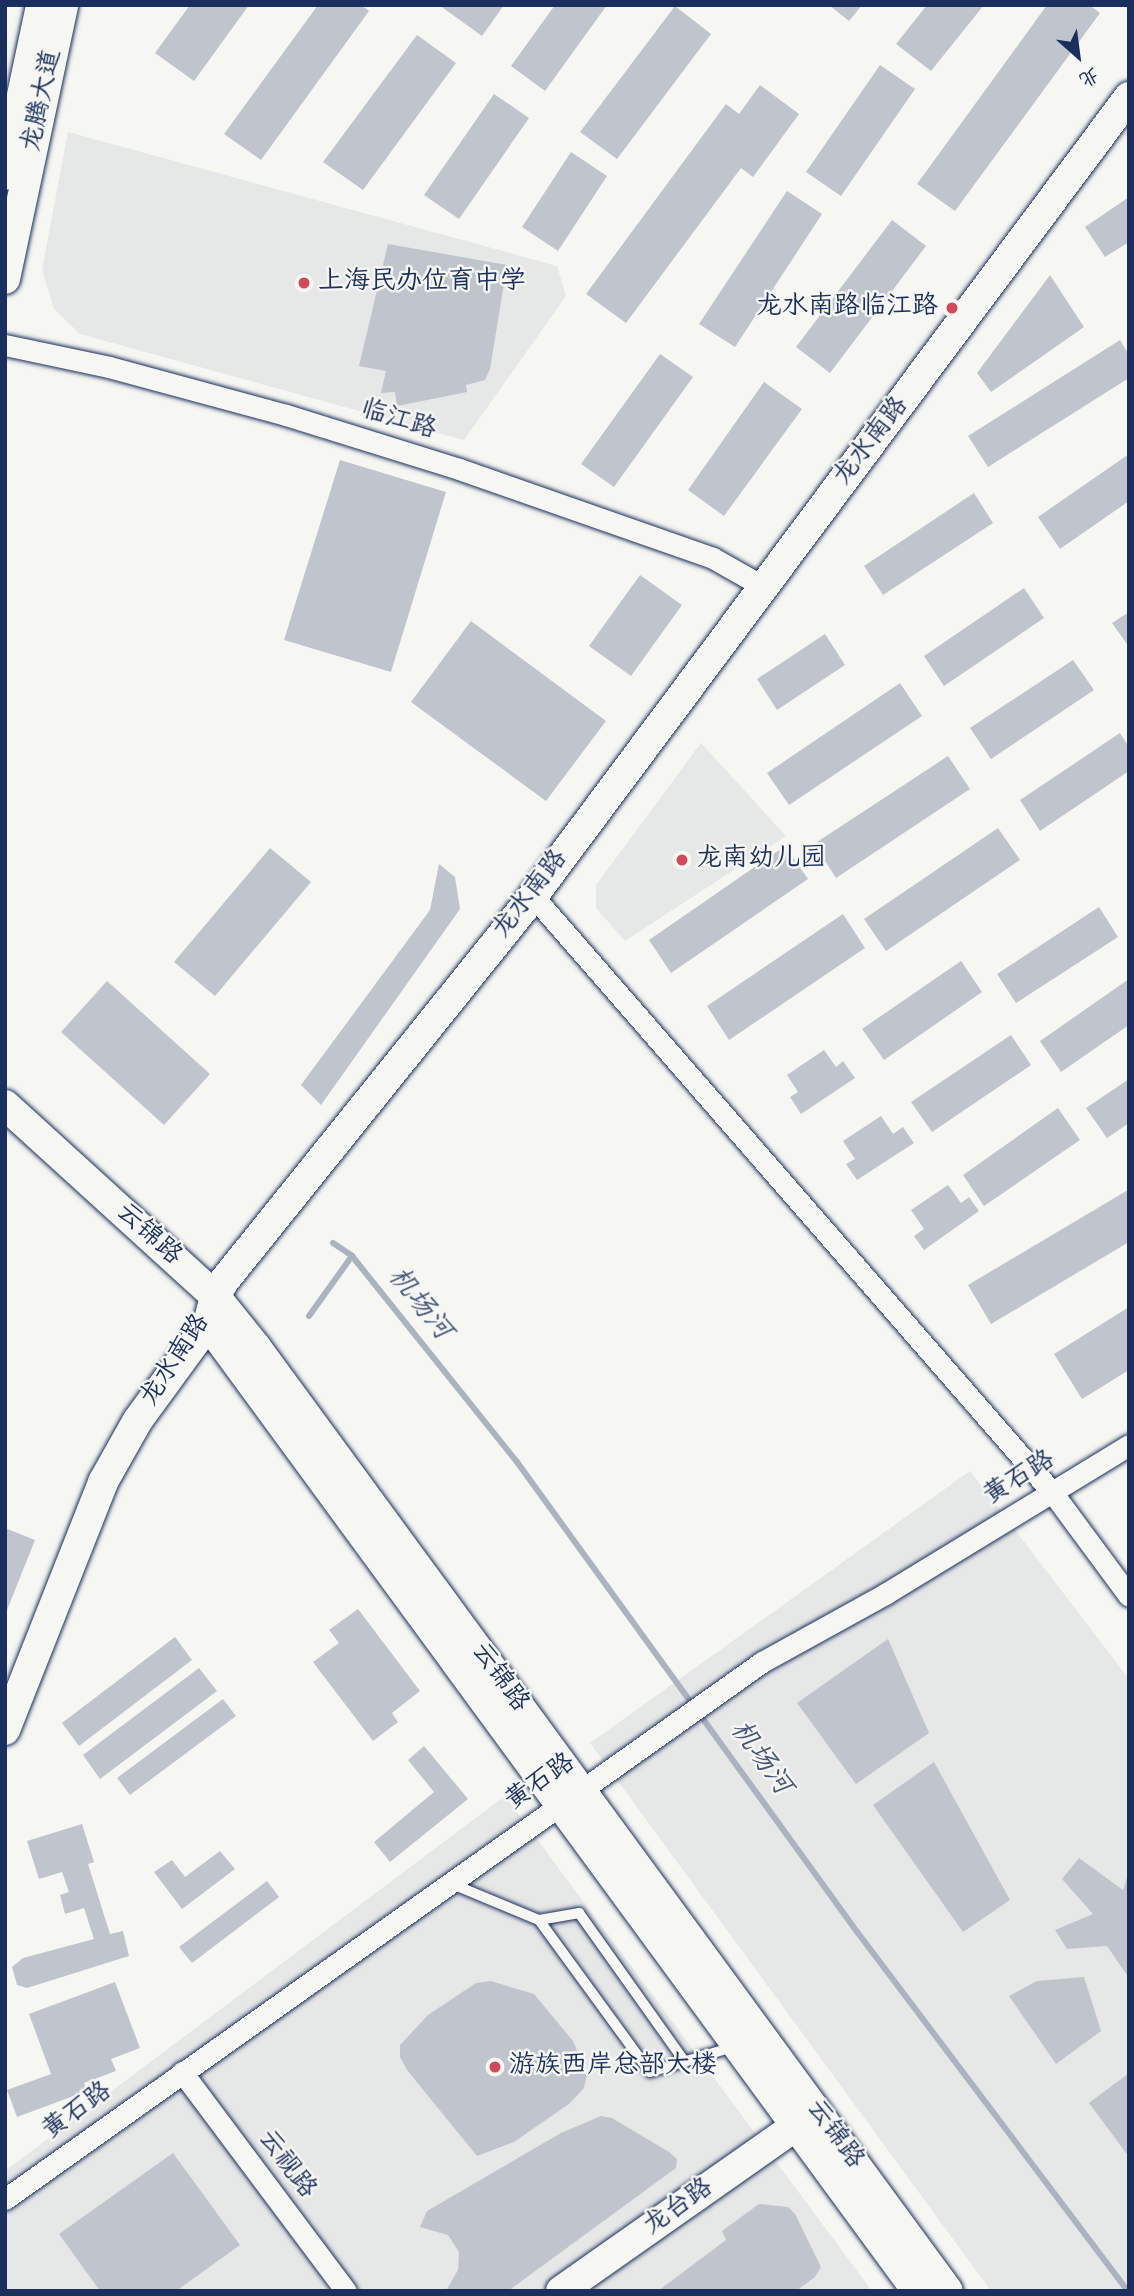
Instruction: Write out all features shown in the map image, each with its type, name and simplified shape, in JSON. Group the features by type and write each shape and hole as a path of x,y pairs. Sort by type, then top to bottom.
{"main road":[{"name":"龙腾大道","path":"5,175 41,5"},
{"name":"龙腾大道","path":"5,279 63,5"},
{"name":"龙水南路","path":"5,1730 103,1482 144,1411 211,1310 533,896 762,586 966,320 1129,97"},
{"name":"云锦路","path":"5,1105 211,1310 570,1796 948,2291"},
{"name":"云锦路","path":"570,1796 736,2046 917,2291"},
{"name":"龙台路","path":"561,2291 796,2126"}],"street":[{"name":"临江路","path":"5,345 260,408 459,469 713,558 762,586"},
{"path":"533,896 1052,1492 1129,1596"},
{"name":"黄石路","path":"5,2199 727,1686 1129,1445"},
{"name":"云视路","path":"182,2072 346,2291"}],"lane":[{"path":"450,1883 539,1920 650,2073 736,2046"},
{"path":"539,1920 579,1913 685,2062"}],"shaded area":[{"name":"上海民办位育中学","path":"68,132 557,266 566,296 464,440 80,334 54,309 42,270"},
{"name":"龙南幼儿园","path":"701,743 786,836 625,941 596,908 596,885"},
{"path":"970,1471 1129,1679 1129,2291 991,2291 590,1743"},
{"path":"505,1796 872,2291 5,2291 5,2171"}],"building":[{"path":"190,5 249,5 194,81 155,53"},
{"path":"318,5 361,5 369,11 261,160 224,134"},
{"path":"439,5 504,5 482,36"},
{"path":"555,5 607,5 545,91 511,66"},
{"path":"829,5 862,5 849,21"},
{"path":"927,5 984,5 931,71 896,44"},
{"path":"1047,5 1089,5 1100,13 955,211 917,184"},
{"path":"675,6 711,34 617,159 580,132"},
{"path":"417,35 456,63 363,190 323,162"},
{"path":"880,65 915,89 841,196 806,172"},
{"path":"760,85 799,114 753,177 741,168 626,323 586,294 726,104 739,114"},
{"path":"494,94 529,118 459,219 424,195"},
{"path":"571,152 607,176 558,251 522,227"},
{"path":"787,191 822,214 735,347 699,324"},
{"path":"1129,197 1129,242 1105,257 1085,227"},
{"path":"892,220 926,246 830,373 796,347"},
{"path":"388,244 507,265 490,369 485,380 466,385 467,392 397,406 395,392 381,393 386,371 359,366"},
{"path":"1050,275 1084,327 991,392 977,373"},
{"path":"1120,340 1129,355 1129,378 988,467 968,436"},
{"path":"660,354 693,377 614,487 581,464"},
{"path":"764,382 802,409 724,516 688,490"},
{"path":"1129,454 1129,501 1060,549 1038,517"},
{"path":"340,460 446,492 391,672 284,640"},
{"path":"974,493 993,523 883,595 864,566"},
{"path":"640,575 682,605 631,676 589,646"},
{"path":"1024,588 1044,618 944,686 924,656"},
{"path":"1129,612 1129,647 1112,623"},
{"path":"471,621 606,721 546,801 411,702"},
{"path":"825,634 845,665 777,710 757,679"},
{"path":"1073,660 1094,690 991,759 970,728"},
{"path":"900,683 922,716 789,805 767,773"},
{"path":"1120,733 1129,747 1129,771 1040,831 1020,800"},
{"path":"948,756 970,789 836,878 814,844"},
{"path":"998,828 1020,860 886,951 864,919"},
{"path":"785,846 808,879 671,973 649,940"},
{"path":"270,848 311,882 215,996 174,962"},
{"path":"439,864 455,877 460,909 321,1105 301,1085 430,910"},
{"path":"1099,907 1118,937 1016,1003 997,974"},
{"path":"843,914 865,948 729,1040 707,1006"},
{"path":"961,961 982,992 884,1060 862,1029"},
{"path":"1129,979 1129,1025 1061,1072 1040,1041"},
{"path":"107,981 210,1074 164,1125 61,1032"},
{"path":"1011,1035 1031,1065 932,1132 911,1102"},
{"path":"824,1050 836,1067 843,1061 855,1078 801,1114 790,1097 798,1092 787,1075"},
{"path":"1129,1079 1129,1123 1107,1138 1086,1108"},
{"path":"1058,1108 1080,1140 984,1206 963,1175"},
{"path":"881,1116 893,1134 903,1127 914,1143 857,1180 846,1164 855,1159 843,1141"},
{"path":"948,1185 961,1203 969,1197 979,1211 924,1250 914,1236 924,1229 911,1210"},
{"path":"1128,1190 1129,1242 991,1324 968,1285"},
{"path":"1129,1307 1129,1370 1082,1399 1054,1354"},
{"path":"5,1528 35,1540 5,1615"},
{"path":"358,1609 420,1691 392,1713 398,1722 373,1741 313,1662 339,1643 329,1630"},
{"path":"175,1637 192,1660 79,1746 62,1723"},
{"path":"888,1639 929,1733 856,1784 797,1703"},
{"path":"199,1668 217,1691 100,1779 83,1755"},
{"path":"223,1699 236,1716 130,1795 117,1778"},
{"path":"424,1746 468,1799 390,1862 374,1842 434,1792 408,1760"},
{"path":"934,1762 1010,1900 963,1932 873,1805"},
{"path":"82,1824 94,1862 88,1864 110,1934 123,1931 129,1956 27,1988 17,1985 12,1967 23,1958 94,1939 84,1908 65,1914 60,1895 69,1892 62,1872 39,1879 27,1841"},
{"path":"220,1851 235,1869 182,1909 154,1872 172,1860 185,1877"},
{"path":"1079,1858 1123,1890 1129,1871 1129,1978 1107,1946 1067,1949 1055,1930 1093,1914 1062,1879"},
{"path":"267,1881 279,1897 192,1963 179,1947"},
{"path":"1084,1977 1101,2031 1056,2064 1009,1996 1037,1981"},
{"name":"游族西岸总部大楼","path":"491,1981 534,1994 573,2041 587,2075 584,2088 569,2104 514,2142 477,2156 407,2070 400,2057 400,2045 428,2015 476,1983"},
{"path":"115,1982 140,2048 111,2059 116,2071 84,2083 87,2091 17,2117 7,2090 51,2074 29,2014"},
{"path":"1129,2073 1129,2157 1089,2103"},
{"path":"601,2116 612,2118 669,2152 677,2159 676,2168 508,2291 446,2291 458,2270 459,2252 448,2235 420,2227 427,2211 561,2133"},
{"path":"173,2153 240,2245 176,2291 100,2291 59,2234"},
{"path":"759,2204 788,2207 795,2214 821,2267 815,2277 796,2291 658,2291 726,2240 722,2231"}],"waterway":[{"name":"机场河","path":"333,1243 352,1256 517,1462 858,1933 1128,2291"},
{"name":"机场河","path":"309,1316 352,1256"}],"place":[{"name":"上海民办位育中学","path":"304,283"},
{"name":"龙水南路临江路","path":"952,308"},
{"name":"龙南幼儿园","path":"682,860"},
{"name":"游族西岸总部大楼","path":"495,2067"}]}
